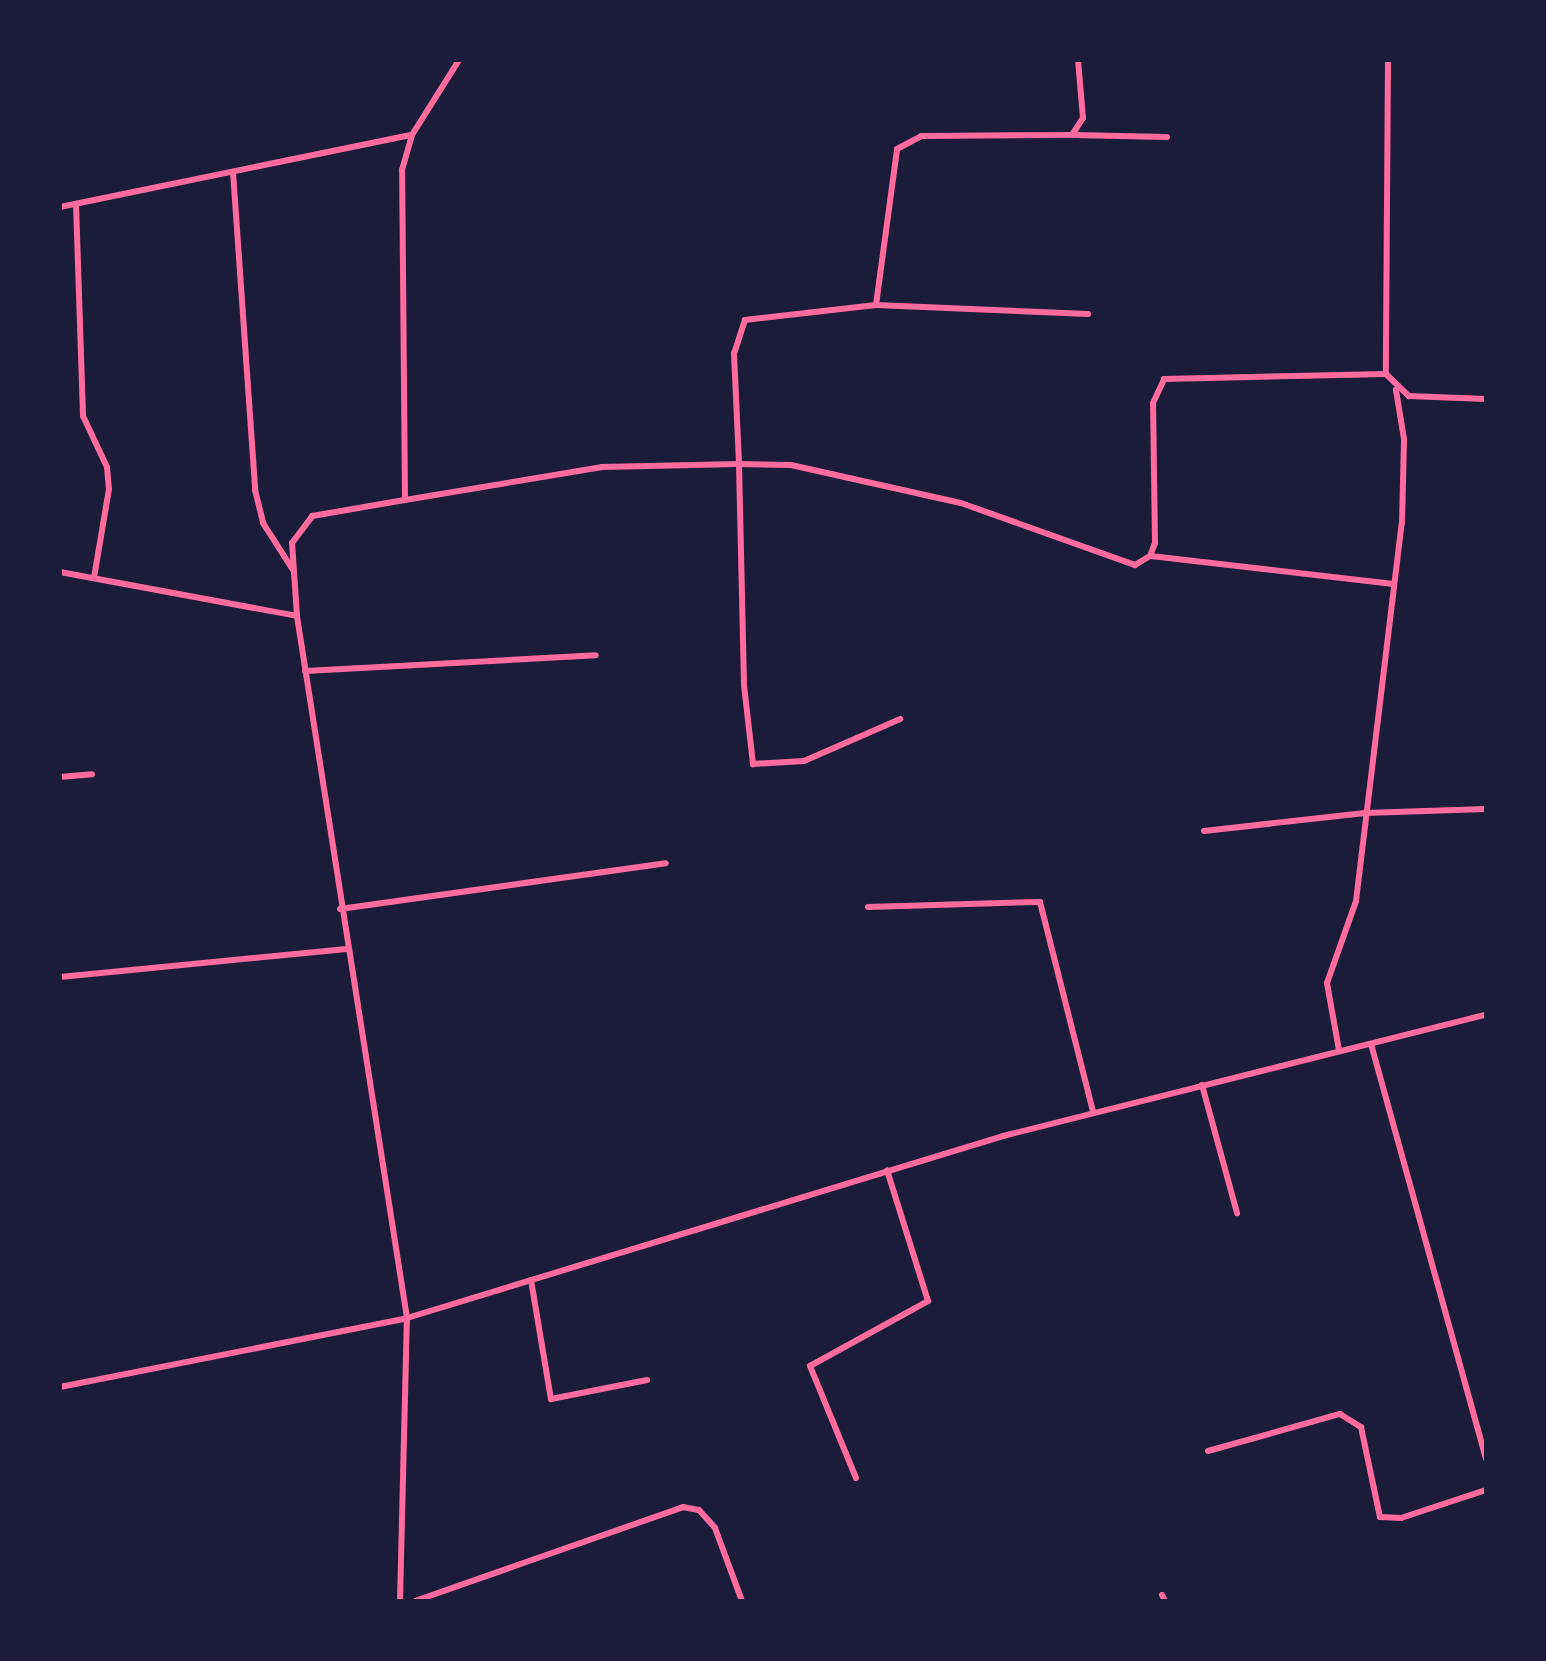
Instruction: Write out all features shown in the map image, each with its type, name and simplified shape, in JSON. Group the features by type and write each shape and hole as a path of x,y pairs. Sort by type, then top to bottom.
{"street":[{"path":"405,500 400,203 412,135 460,60"},
{"path":"1072,134 1082,118 1078,60"},
{"path":"1339,1050 1327,983 1356,901 1405,478 1396,390 1386,374 1388,60"},
{"path":"60,207 412,135"},
{"path":"876,305 893,162 904,142 921,136 1167,137"},
{"path":"234,172 255,490 263,524 293,571"},
{"path":"76,204 84,416 107,467 109,489 94,578"},
{"path":"900,718 804,761 753,764 744,685 739,464 734,437 738,328 756,316 876,305 1088,314"},
{"path":"1150,556 1153,403 1164,379 1386,374"},
{"path":"1396,390 1486,400"},
{"path":"400,1601 407,1318 296,616 296,532 312,516 602,467 791,465 961,502 1125,563 1150,556 1393,584"},
{"path":"60,572 296,616"},
{"path":"305,671 596,655"},
{"path":"60,777 92,774"},
{"path":"1204,832 1364,813 1486,810"},
{"path":"340,909 666,863"},
{"path":"868,907 1040,902 1093,1112"},
{"path":"60,977 347,949"},
{"path":"60,1387 407,1318 887,1170 1093,1112 1486,1015"},
{"path":"1370,1044 1486,1459"},
{"path":"1202,1086 1236,1213"},
{"path":"856,1478 810,1366 928,1301 887,1170"},
{"path":"531,1280 550,1399 648,1380"},
{"path":"1208,1451 1340,1414 1361,1427 1380,1517 1400,1518 1486,1490"},
{"path":"415,1601 683,1507 700,1510 715,1528 742,1601"}]}
